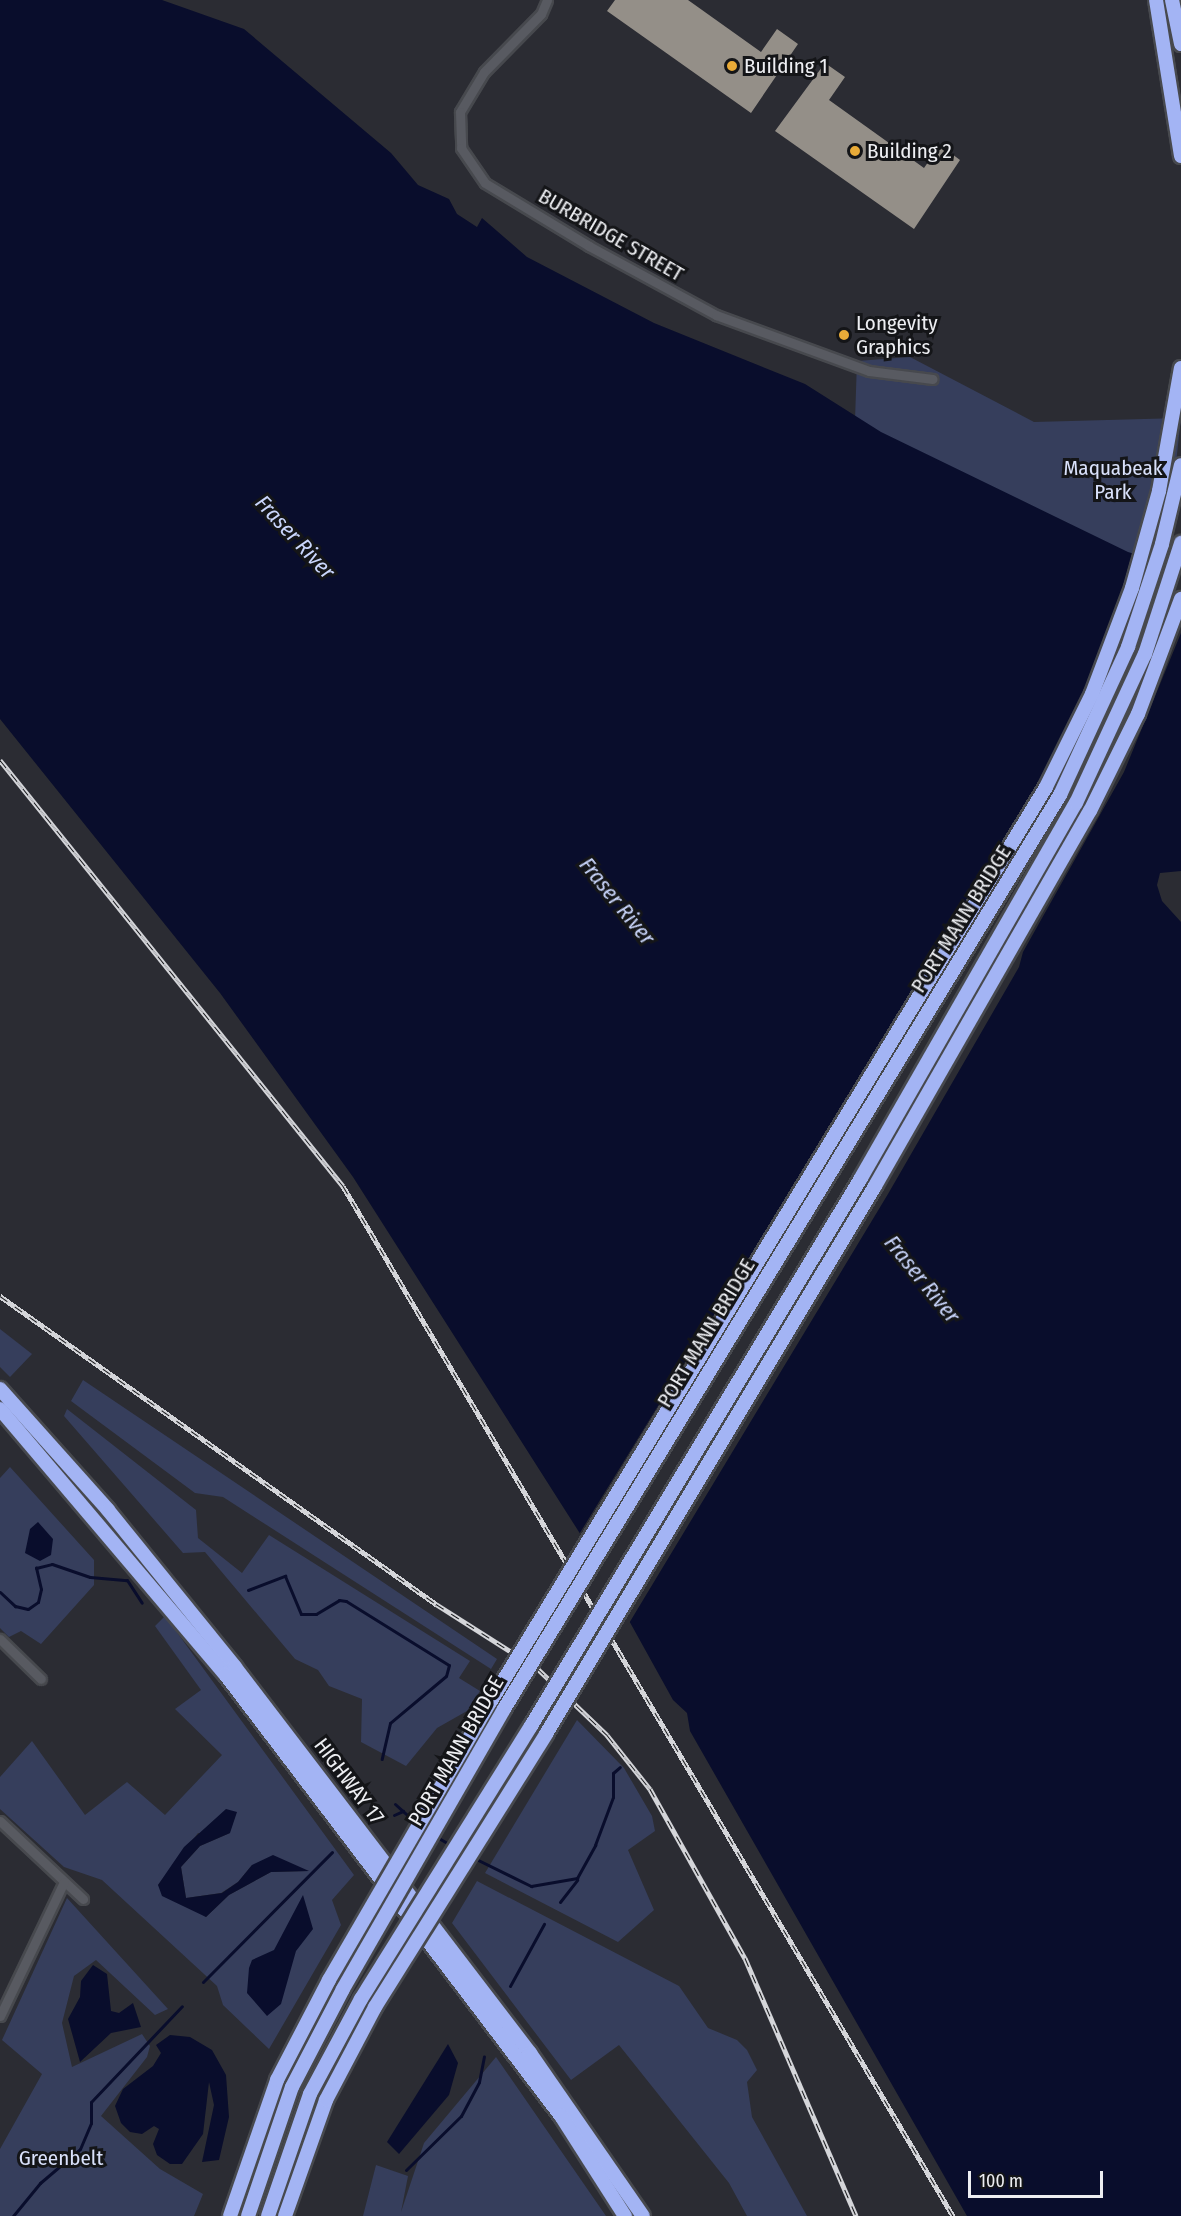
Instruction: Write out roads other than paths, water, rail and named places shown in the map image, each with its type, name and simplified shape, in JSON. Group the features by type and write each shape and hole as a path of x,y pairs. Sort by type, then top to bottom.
{"highway":[{"path":"1156,0 1181,156"},
{"path":"1172,0 1181,44"},
{"path":"231,2216 277,2080 329,1980 497,1690 1046,787 1092,694 1132,588 1159,491 1181,368"},
{"name":"PORT MANN BRIDGE","path":"248,2216 292,2087 359,1961 516,1689 1060,795 1128,647 1162,544 1181,465"},
{"name":"PORT MANN BRIDGE","path":"268,2216 310,2094 361,1999 734,1390 1076,803 1145,654 1181,543"},
{"path":"285,2216 326,2100 370,2016 869,1196 1090,811 1138,714 1181,599"},
{"name":"HIGHWAY 17","path":"0,1389 108,1510 235,1667 530,2053 643,2216"},
{"name":"HIGHWAY 17","path":"0,1409 225,1674 561,2116 625,2216"}],"street":[{"name":"BURBRIDGE STREET","path":"547,0 543,12 483,72 460,112 463,154 485,183 589,246 716,315 869,370 933,379"},
{"path":"0,1639 41,1679"},
{"path":"0,1821 83,1899"},
{"path":"0,2016 64,1882"}],"water":[{"name":"Fraser River","path":"0,0 162,0 244,29 391,153 418,185 449,199 457,214 477,227 482,218 527,257 654,323 805,384 881,432 1128,552 1181,568 1181,871 1160,873 1157,885 1162,901 1181,922 1181,2216 967,2216 690,1731 687,1713 673,1700 586,1543 353,1177 220,993 0,719"},
{"path":"38,1522 53,1539 51,1555 40,1561 25,1553 30,1529"},
{"path":"226,1809 237,1812 230,1833 200,1846 181,1867 186,1898 222,1893 238,1882 252,1865 273,1855 309,1871 271,1872 229,1895 206,1917 162,1896 158,1885 184,1847"},
{"path":"303,1895 313,1929 296,1951 281,2004 267,2016 247,1993 249,1968 252,1960 274,1950"},
{"path":"93,1965 107,1974 111,2011 119,2013 133,2003 141,2027 111,2033 80,2062 68,2019 80,1997 81,1981"},
{"path":"170,2035 190,2037 212,2050 226,2075 229,2117 219,2160 202,2162 214,2105 209,2082 203,2134 182,2164 170,2164 157,2155 153,2144 159,2129 154,2126 142,2134 130,2132 121,2123 115,2106 123,2089 153,2066 161,2053 156,2045"},
{"path":"448,2044 458,2063 449,2095 399,2154 387,2142"}],"waterway":[{"path":"0,1592 15,1606 28,1609 38,1602 41,1589 36,1568 52,1564 90,1577 127,1580 142,1603"},
{"path":"248,1590 285,1576 301,1614 316,1614 339,1600 346,1601 449,1665 446,1676 390,1723 382,1759"},
{"path":"474,1858 531,1886 577,1878 595,1845 613,1797 613,1773 620,1767"},
{"path":"395,1804 415,1822"},
{"path":"394,1815 403,1811"},
{"path":"435,1836 452,1846"},
{"path":"203,1982 332,1852"},
{"path":"560,1902 577,1880"},
{"path":"510,1986 544,1924"},
{"path":"13,2216 40,2183 80,2149 91,2123 91,2102 182,2006"},
{"path":"406,2170 461,2116 479,2082 484,2056"}],"railway":[{"path":"0,760 343,1186 953,2216"},
{"path":"0,1296 436,1604 537,1668 607,1735 650,1789 745,1958 856,2216"}],"place":[{"name":"Building 1","path":"732,66"},
{"name":"Building 2","path":"855,151"},
{"name":"Longevity Graphics","path":"844,335"}],"park label":[{"name":"Maquabeak Park","path":"1113,480"},
{"name":"Greenbelt","path":"61,2158"}]}
